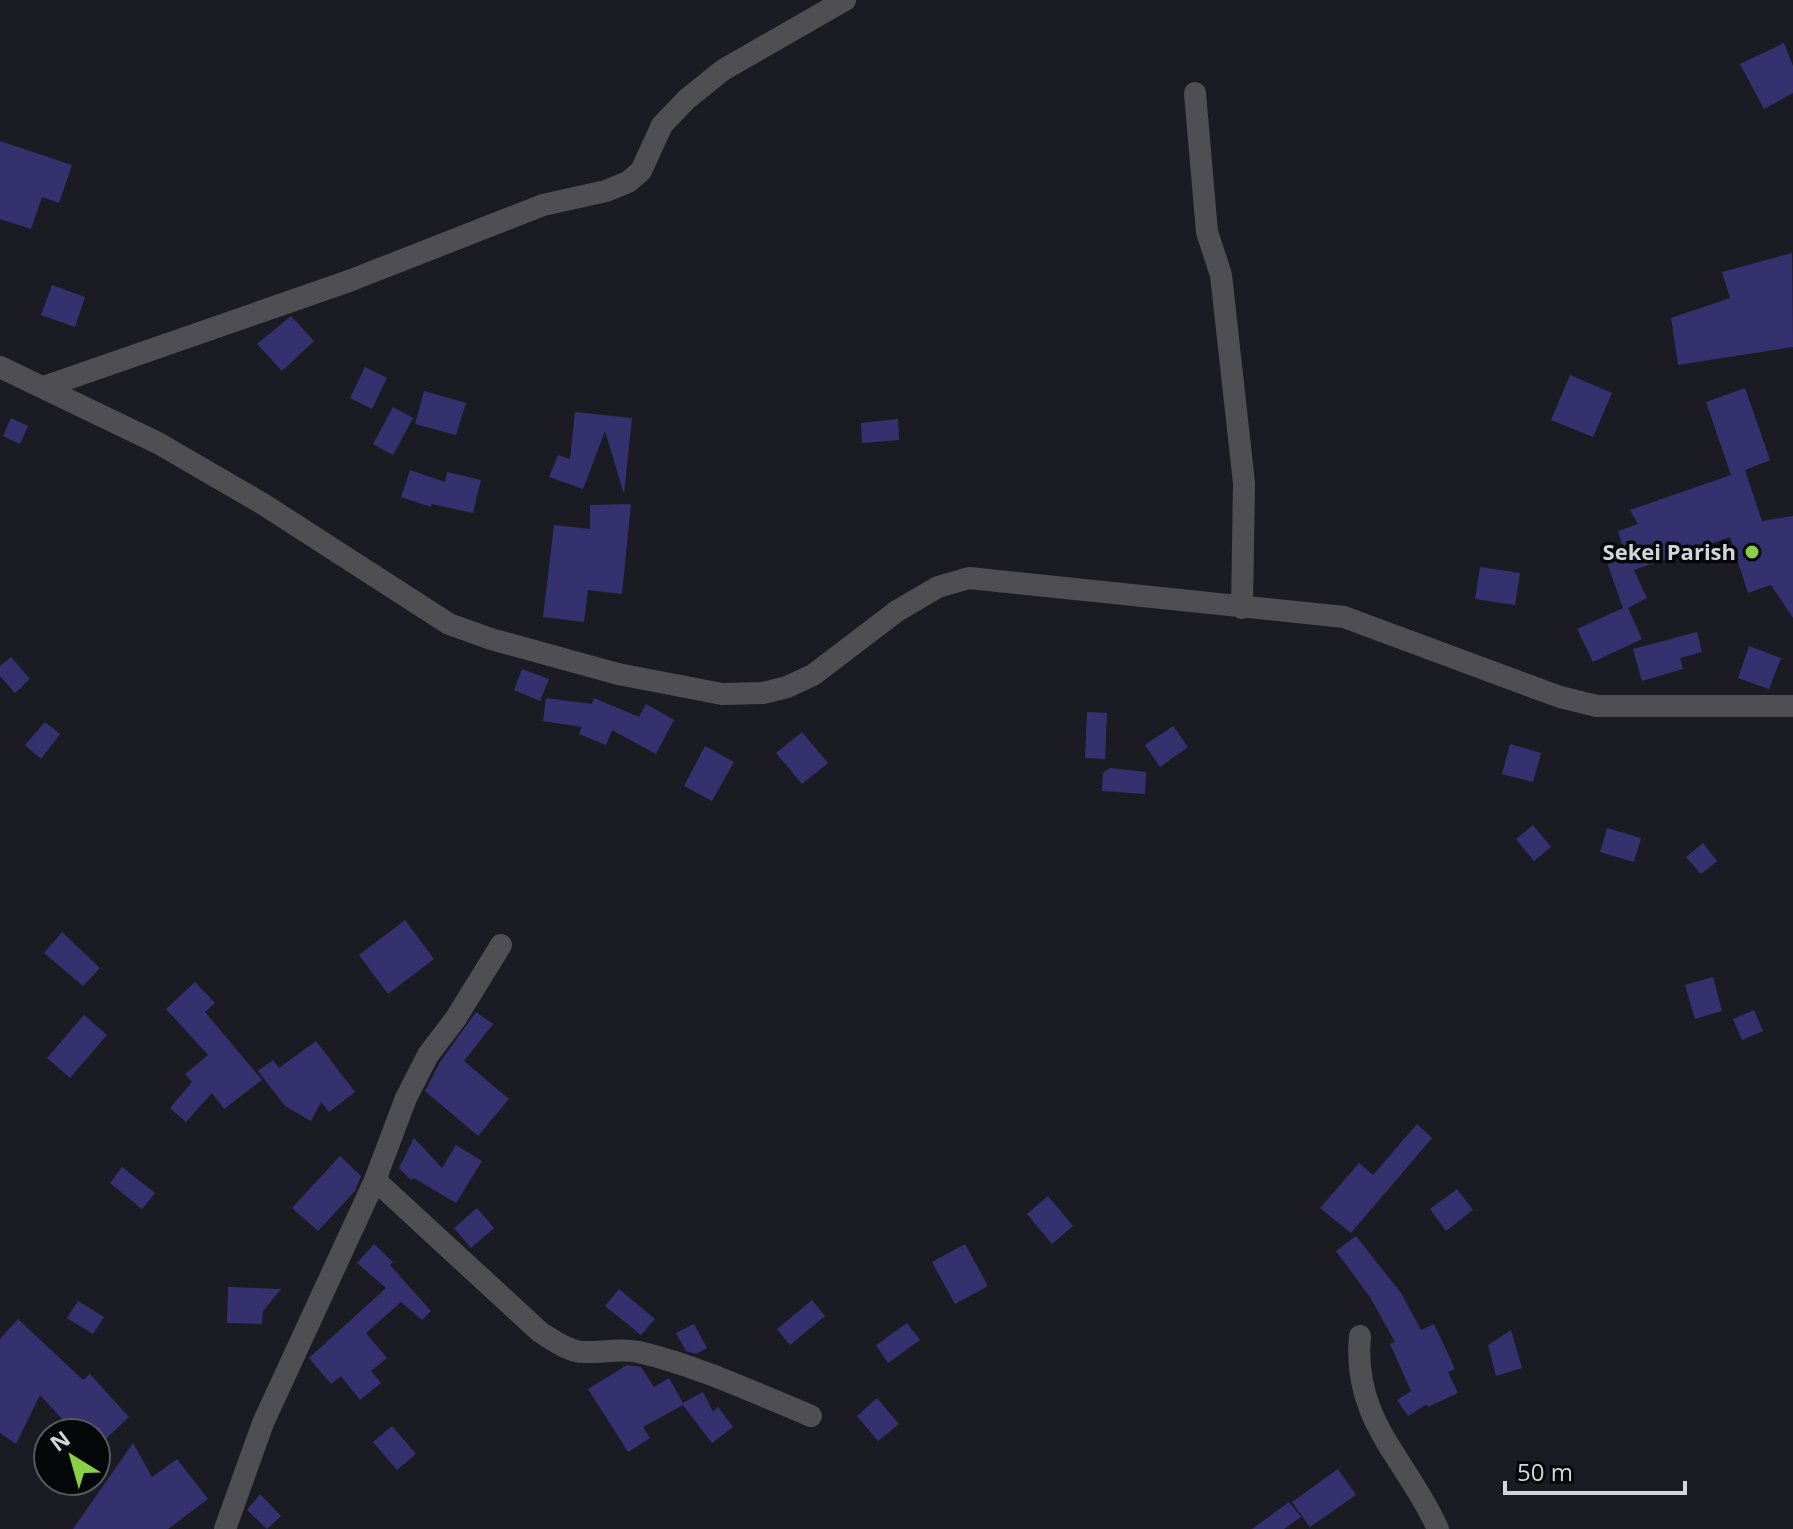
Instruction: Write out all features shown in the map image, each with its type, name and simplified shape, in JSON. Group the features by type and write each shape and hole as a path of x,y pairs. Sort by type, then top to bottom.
{"street":[{"path":"44,387 349,281 543,205 606,191 628,182 641,171 662,125 687,99 723,70 845,0"},
{"path":"1195,93 1207,232 1221,275 1244,483 1242,608"},
{"path":"0,367 158,443 263,504 449,624 491,639 618,674 722,694 763,693 787,687 813,675 897,611 938,587 969,578 1344,617 1560,697 1597,706 1793,706"},
{"path":"225,1529 268,1410 375,1180 406,1098 428,1055 456,1018 501,945"},
{"path":"375,1180 540,1332 562,1345 583,1353 610,1348 638,1352 716,1376 811,1416"},
{"path":"1360,1336 1358,1363 1364,1395 1380,1435 1429,1508 1438,1529"}],"building":[{"path":"1784,43 1793,66 1793,93 1764,109 1740,64"},
{"path":"0,141 72,165 59,203 42,197 31,229 0,219"},
{"path":"1792,253 1793,347 1678,365 1671,318 1730,298 1722,272"},
{"path":"52,285 85,297 75,327 41,315"},
{"path":"291,316 314,341 282,371 257,344"},
{"path":"365,367 387,378 372,409 350,398"},
{"path":"1570,375 1612,393 1593,437 1551,420"},
{"path":"1745,388 1770,460 1745,470 1762,521 1793,516 1793,618 1771,585 1748,593 1730,537 1634,570 1647,598 1628,608 1642,639 1593,662 1577,629 1623,608 1604,554 1623,548 1618,531 1638,524 1630,510 1731,475 1706,402"},
{"path":"424,391 466,403 456,435 415,424"},
{"path":"393,407 413,418 393,455 373,444"},
{"path":"575,412 632,418 624,494 605,431 583,489 549,477 558,455 570,459"},
{"path":"11,418 28,426 20,444 3,436"},
{"path":"898,419 899,440 862,443 861,423"},
{"path":"410,470 445,482 447,472 481,480 473,513 432,504 431,507 401,497"},
{"path":"631,504 622,594 588,590 584,622 543,617 554,525 590,529 590,505"},
{"path":"1480,567 1520,573 1515,605 1475,599"},
{"path":"1697,632 1702,652 1680,658 1683,669 1642,681 1633,649"},
{"path":"1749,646 1781,658 1769,689 1738,678"},
{"path":"11,657 30,679 15,693 0,676 0,666"},
{"path":"522,669 549,679 540,701 514,690"},
{"path":"546,698 592,704 594,698 639,717 646,704 674,720 656,754 612,730 606,745 579,734 582,727 543,721"},
{"path":"1087,712 1107,713 1105,759 1085,758"},
{"path":"45,722 60,734 41,759 25,745"},
{"path":"1173,726 1188,747 1160,767 1145,745"},
{"path":"802,732 828,763 802,784 776,753"},
{"path":"1510,744 1541,753 1533,782 1502,774"},
{"path":"705,746 734,762 712,801 684,786"},
{"path":"1110,768 1146,772 1145,794 1102,791 1103,773"},
{"path":"1533,825 1551,847 1534,861 1516,839"},
{"path":"1607,828 1641,838 1634,862 1600,852"},
{"path":"1703,843 1717,861 1701,874 1686,857"},
{"path":"405,920 434,959 388,994 359,955"},
{"path":"62,932 100,968 83,986 44,953"},
{"path":"1713,977 1722,1011 1695,1019 1685,985"},
{"path":"195,982 215,1003 205,1012 262,1080 224,1109 212,1093 186,1122 170,1108 192,1082 185,1074 208,1055 166,1009"},
{"path":"1754,1010 1763,1031 1742,1040 1733,1019"},
{"path":"476,1012 493,1024 464,1061 509,1099 478,1136 425,1091 440,1062"},
{"path":"84,1015 107,1035 70,1078 47,1058"},
{"path":"316,1041 355,1092 329,1112 321,1102 311,1121 285,1106 258,1071 273,1060 279,1068"},
{"path":"1417,1124 1432,1138 1351,1233 1320,1208 1359,1163 1373,1175"},
{"path":"414,1138 442,1168 456,1145 482,1161 456,1203 414,1178 411,1180 399,1168"},
{"path":"340,1156 361,1176 355,1191 318,1231 292,1208"},
{"path":"122,1167 155,1193 142,1209 110,1183"},
{"path":"1457,1189 1473,1210 1446,1231 1430,1209"},
{"path":"1048,1196 1073,1226 1052,1244 1027,1214"},
{"path":"477,1208 494,1228 471,1248 454,1228"},
{"path":"1356,1236 1401,1293 1421,1330 1434,1324 1455,1369 1448,1372 1458,1393 1428,1407 1427,1404 1408,1416 1397,1400 1411,1391 1390,1344 1395,1342 1370,1297 1336,1251"},
{"path":"374,1244 393,1262 390,1265 431,1311 422,1320 401,1302 366,1333 387,1358 371,1371 381,1383 360,1400 341,1376 331,1384 309,1358 386,1288 357,1263"},
{"path":"965,1244 988,1286 955,1304 932,1262"},
{"path":"228,1287 281,1289 263,1311 262,1324 227,1323"},
{"path":"619,1289 655,1319 641,1335 605,1306"},
{"path":"812,1300 825,1316 790,1345 777,1329"},
{"path":"78,1301 104,1317 93,1334 67,1318"},
{"path":"18,1319 83,1380 90,1374 129,1417 112,1433 112,1417 60,1417 40,1395 16,1444 0,1433 0,1339"},
{"path":"907,1323 920,1340 888,1363 876,1345"},
{"path":"694,1324 707,1348 696,1354 686,1351 676,1333"},
{"path":"1511,1330 1522,1368 1496,1376 1488,1345"},
{"path":"627,1365 641,1367 654,1387 669,1378 683,1403 703,1392 713,1412 718,1407 733,1427 712,1443 683,1405 643,1427 650,1438 628,1452 588,1389"},
{"path":"877,1398 899,1424 878,1441 857,1416"},
{"path":"392,1426 416,1454 397,1470 373,1442"},
{"path":"133,1443 152,1477 177,1459 208,1499 168,1529 73,1529 95,1497 112,1497 112,1473"},
{"path":"1338,1469 1356,1495 1310,1527 1292,1502"},
{"path":"260,1494 281,1516 267,1529 247,1510"},
{"path":"1289,1502 1301,1517 1284,1529 1252,1529"}],"place":[{"name":"Sekei Parish","path":"1752,552"}]}
